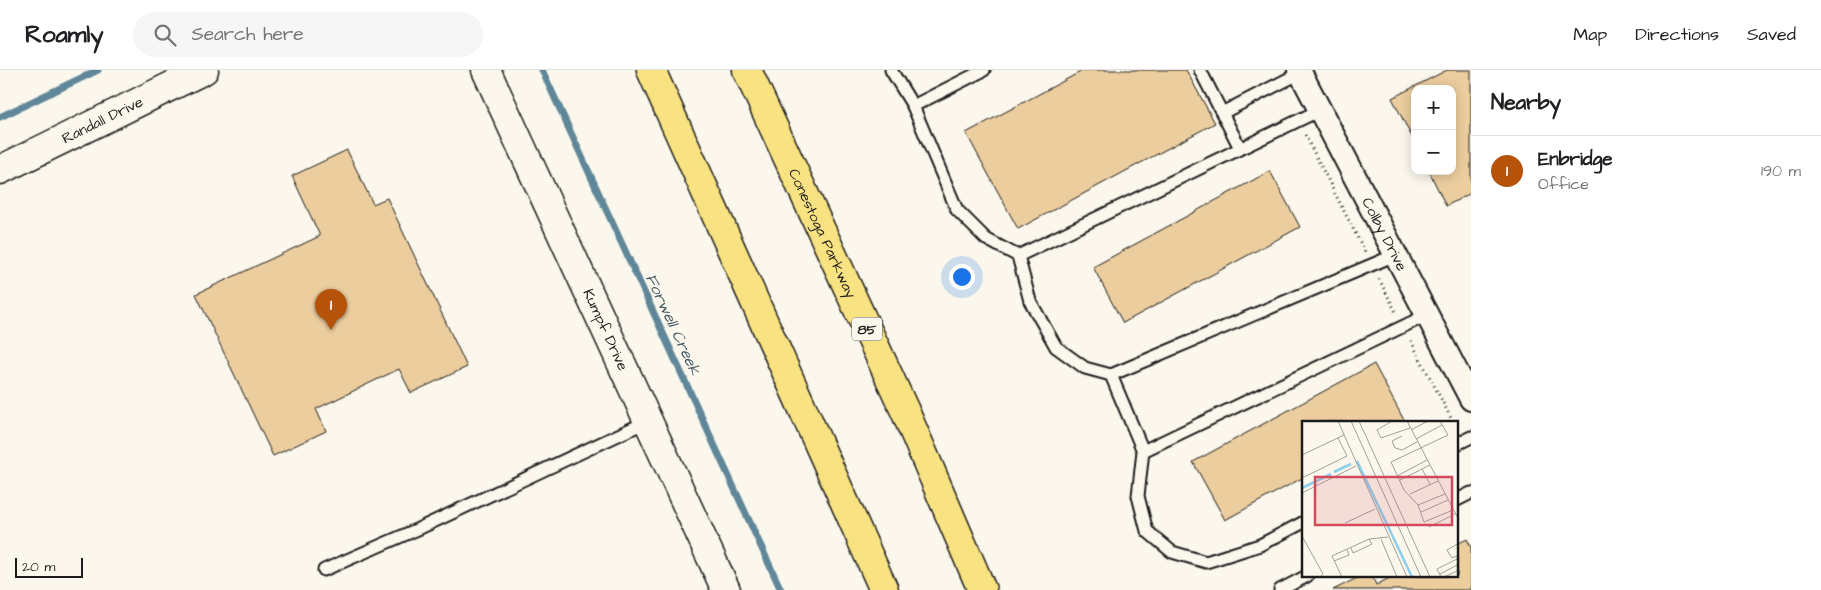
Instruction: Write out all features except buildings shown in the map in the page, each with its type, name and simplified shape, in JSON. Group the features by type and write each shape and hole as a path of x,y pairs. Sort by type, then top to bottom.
{"highway":[{"path":"651,70 884,590"},
{"name":"Conestoga Parkway","path":"747,70 905,411 982,590"}],"street":[{"name":"Randall Drive","path":"0,170 204,70"},
{"name":"Kumpf Drive","path":"486,70 726,590"},
{"name":"Colby Drive","path":"1300,71 1471,399"}],"lane":[{"path":"891,70 913,106 957,210 986,239 1018,256 1030,300 1056,347 1085,368 1111,375 1396,255"},
{"path":"913,106 984,70"},
{"path":"1200,70 1240,148"},
{"path":"1222,113 1300,71"},
{"path":"1018,256 1320,110"},
{"path":"1144,451 1427,315"},
{"path":"1111,375 1144,451 1138,496 1147,531 1172,552 1206,562 1260,546 1302,523"},
{"path":"324,570 418,529 648,421"},
{"path":"1458,444 1471,437"},
{"path":"1458,500 1471,493"},
{"path":"1280,590 1303,578"}],"path":[{"path":"1302,130 1366,254"},
{"path":"1379,279 1398,317"},
{"path":"1411,341 1453,421"}],"waterway":[{"name":"Forwell Creek","path":"0,117 98,70"},
{"name":"Forwell Creek","path":"542,70 781,590"}],"place":[{"name":"Enbridge","path":"331,330"}]}
